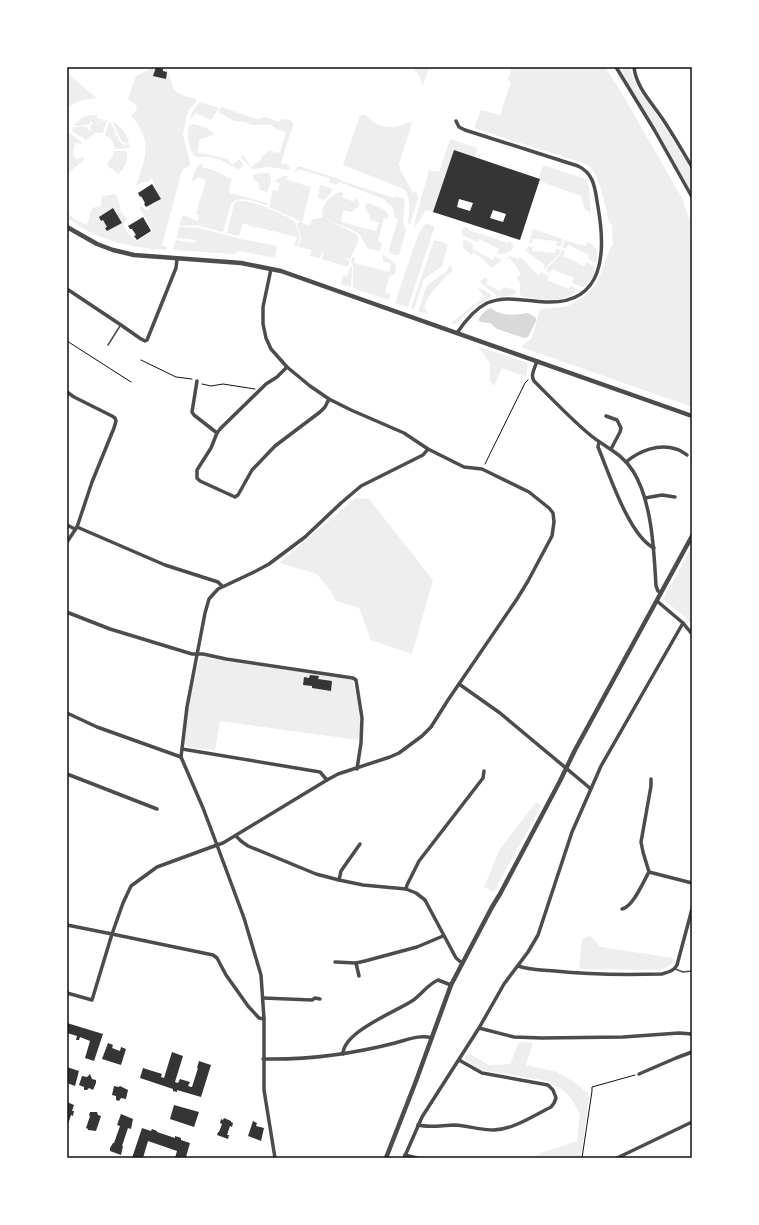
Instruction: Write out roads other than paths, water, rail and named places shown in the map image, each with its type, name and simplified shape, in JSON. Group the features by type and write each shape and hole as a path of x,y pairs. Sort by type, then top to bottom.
{"street":[{"path":"616,67 655,131 692,197"},
{"path":"634,67 639,83 692,167"},
{"path":"456,121 459,127 469,132 578,166 587,172 592,179 595,190 601,224 602,245 596,276 589,286 577,296 572,299 558,302 543,302 509,298 487,303 477,310 465,322 457,333"},
{"path":"67,227 88,240 113,250 142,256 241,263 271,269 301,278 692,416"},
{"path":"68,290 145,341 147,340 176,268 177,259"},
{"path":"67,993 92,1000 112,934 123,903 132,884 157,867 223,843 338,774 357,769 400,753 422,736 431,727 517,599 552,536 554,529 553,513 529,492 482,469 464,467 428,449 404,433 329,399 310,386 288,367 271,349 266,338 263,324 263,306 271,269"},
{"path":"538,361 532,378 534,381 588,434 611,449 626,462 639,481 645,498 654,548 656,586 658,591 661,593"},
{"path":"288,367 266,384 217,433 211,448 197,470 197,478 204,484 234,498 238,495 252,470 275,446 324,409 329,399"},
{"path":"197,381 192,412 217,433"},
{"path":"67,392 115,418 116,421 76,528 67,542"},
{"path":"606,416 617,420 621,428 611,449"},
{"path":"599,442 598,447 629,522 647,545 654,548"},
{"path":"626,462 632,456 643,451 657,448 676,449 687,455"},
{"path":"275,1158 264,1090 264,1019 261,975 244,918 204,808 181,757 187,707 205,612 209,599 222,586 269,564 305,537 340,503 361,486 423,455 428,449"},
{"path":"645,498 662,494 675,496"},
{"path":"67,525 165,564 218,582 222,586"},
{"path":"386,1158 451,985 692,536"},
{"path":"657,601 683,623 692,634"},
{"path":"69,613 110,629 192,654 353,678 356,680 362,718 361,743 357,769"},
{"path":"417,1158 405,1157 418,1125 479,1028 504,984 528,952 538,935 572,832 601,766 683,623"},
{"path":"459,684 500,713 591,789"},
{"path":"67,713 97,727 181,757"},
{"path":"182,749 320,772 327,780"},
{"path":"406,889 419,861 483,778 484,771"},
{"path":"67,774 157,808"},
{"path":"622,909 627,908 631,903 648,872 641,842 651,779"},
{"path":"236,836 248,846 316,874 363,885 406,889 416,893 425,900 443,936 456,958 462,963"},
{"path":"339,880 341,871 360,844"},
{"path":"648,872 692,883"},
{"path":"518,966 531,969 577,973 623,975 662,974 675,969 678,965 692,909"},
{"path":"67,926 213,955 217,958 226,975 248,1006 259,1018 264,1019"},
{"path":"335,962 356,963 417,947 443,936"},
{"path":"356,963 359,976"},
{"path":"343,1054 346,1044 362,1028 401,1008 418,996 430,984 438,980 451,985"},
{"path":"263,998 320,999"},
{"path":"479,1028 514,1037 542,1038 623,1037 678,1033 692,1034"},
{"path":"264,1059 295,1059 343,1054 379,1047 420,1036 432,1038"},
{"path":"639,1074 692,1052"},
{"path":"418,1125 455,1126 493,1130 502,1129 520,1123 551,1107 554,1103 556,1098 553,1090 548,1084 482,1073 459,1060"},
{"path":"617,1158 692,1122"}],"lane":[{"path":"108,345 121,325"},
{"path":"67,618 69,613"},
{"path":"675,969 683,972 692,971"}]}
